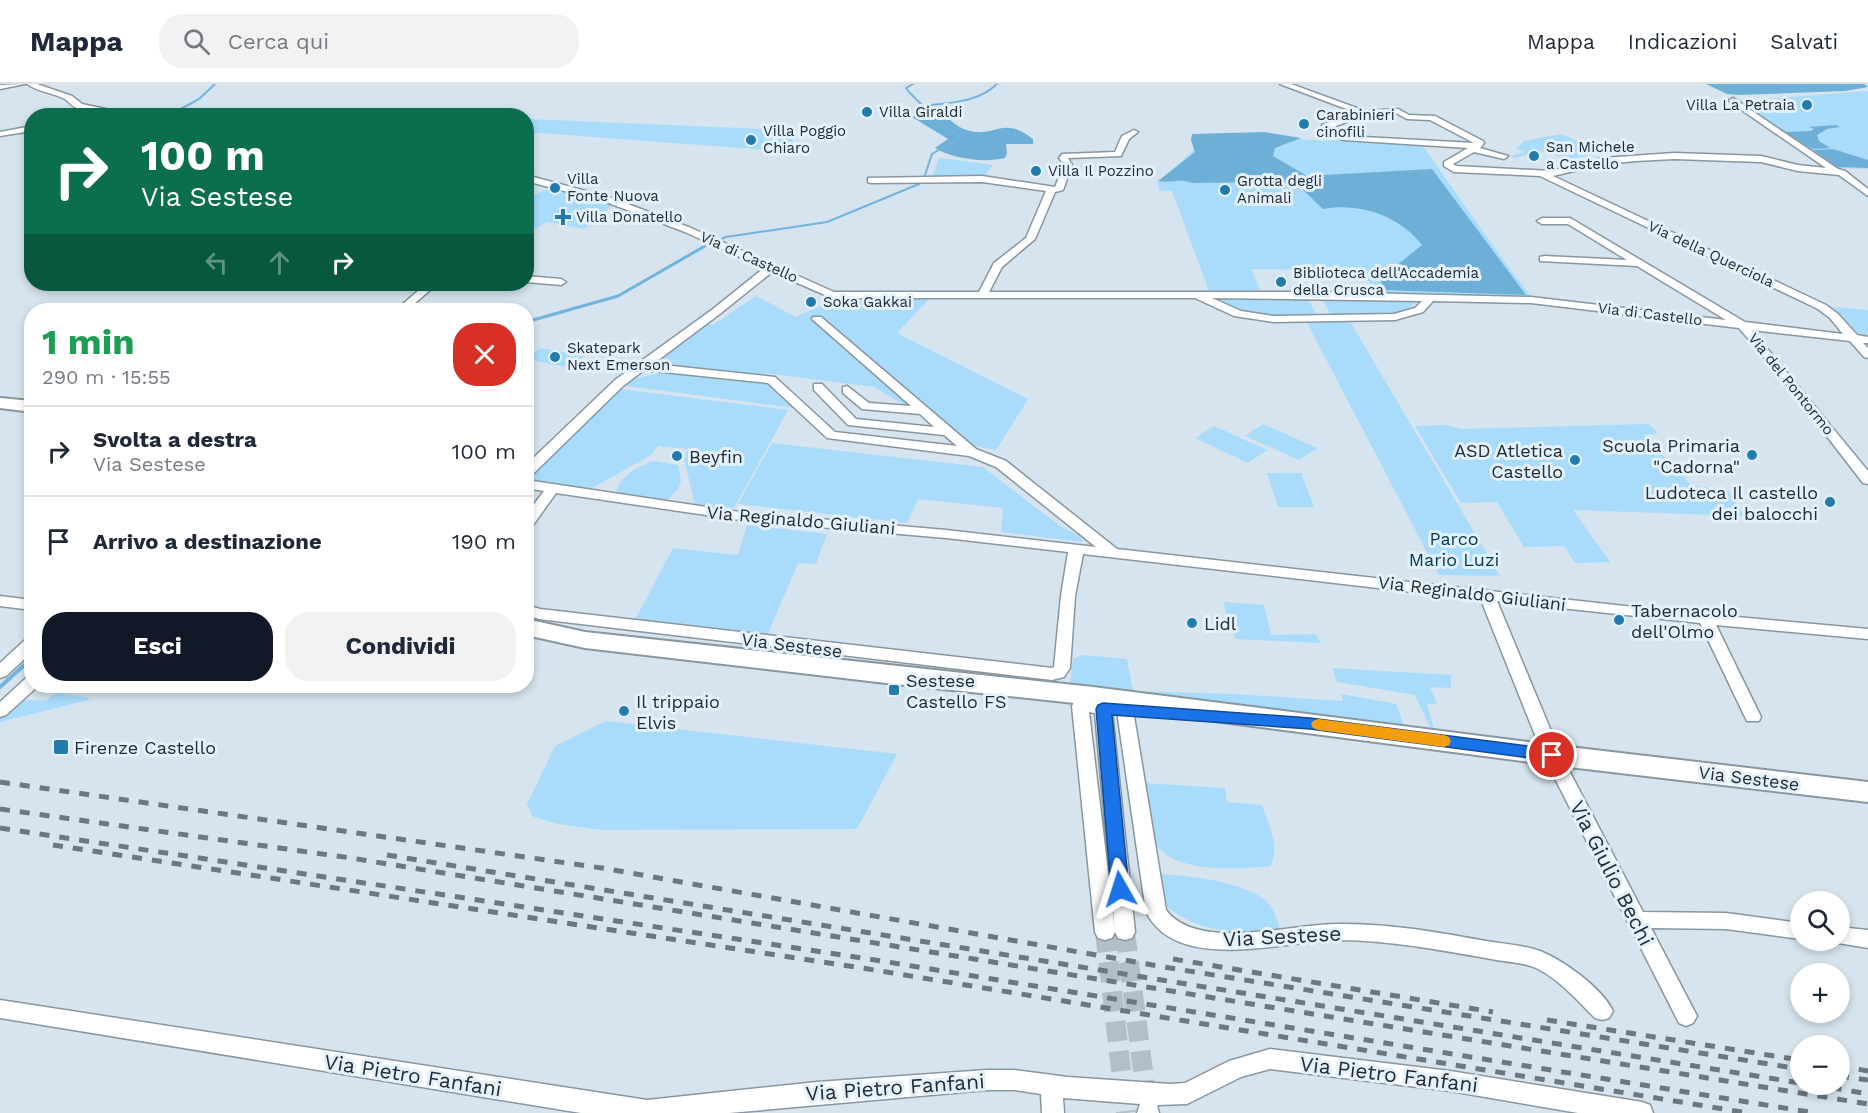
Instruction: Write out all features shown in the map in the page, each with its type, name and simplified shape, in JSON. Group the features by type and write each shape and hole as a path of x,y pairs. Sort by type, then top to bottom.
{"main road":[{"path":"0,403 24,405"},
{"name":"Via Sestese","path":"534,629 585,640 1163,704 1552,755 1868,792"},
{"name":"Via Sestese","path":"936,680 1100,708 1310,723"}],"street":[{"path":"0,87 21,84"},
{"path":"31,84 69,98 74,104 94,108"},
{"path":"1284,84 1364,113"},
{"path":"1733,100 1868,193"},
{"path":"1407,117 1398,111 1364,113 1325,127 1324,130 1344,138 1474,147 1504,156"},
{"path":"1385,118 1432,118 1480,143 1447,164 1460,170 1557,174 1603,161 1688,156 1761,159 1798,168 1834,171"},
{"path":"0,135 24,130"},
{"path":"871,180 988,180 1058,190 1068,165 1065,156 1118,154 1125,138 1134,132"},
{"name":"Via della Querciola","path":"1539,172 1822,307 1834,316 1868,355"},
{"name":"Via di Castello","path":"534,180 609,200 716,241 832,295 1193,294 1531,300 1868,340"},
{"path":"982,296 998,265 1030,239 1051,190"},
{"name":"Via del Pontormo","path":"1542,221 1570,221 1742,325 1793,384 1868,480"},
{"name":"Via del Pontormo","path":"1544,259 1640,264"},
{"path":"534,465 619,383 717,311 771,267"},
{"path":"534,280 561,282"},
{"path":"409,303 423,291"},
{"path":"1193,294 1238,314 1273,319 1395,317 1419,310 1431,297"},
{"path":"817,319 971,452"},
{"path":"642,366 771,380 831,435 971,452 1001,464 1112,552"},
{"path":"818,387 852,422 948,432"},
{"path":"847,390 866,406 923,411"},
{"name":"Via Reginaldo Giuliani","path":"534,486 740,516 927,532 1705,619 1868,634"},
{"path":"534,514 552,489"},
{"name":"Via Sestese","path":"534,612 764,642 1042,674 1058,673 1062,668 1068,596 1076,550"},
{"name":"Via Giulio Bechi","path":"1487,595 1552,755 1686,1016"},
{"path":"0,601 24,604"},
{"path":"1705,619 1753,717"},
{"path":"0,672 24,650"},
{"path":"1023,688 1100,708 1163,704"},
{"path":"0,711 24,689"},
{"path":"1100,708 1105,932"},
{"path":"1100,708 1125,932"},
{"name":"Via Sestese","path":"1100,708 1156,912 1166,925 1188,935 1209,940 1229,941 1338,932 1401,937 1534,958 1549,963 1562,973 1602,1011"},
{"path":"1637,920 1726,921 1790,930"},
{"path":"1850,937 1868,939"},
{"name":"Via Pietro Fanfani","path":"0,1009 598,1106 647,1111 817,1093 987,1080 1014,1080 1051,1086 1170,1095 1187,1093 1237,1068 1270,1059 1450,1081 1642,1113"},
{"path":"1051,1086 1053,1113"}],"green space":[{"path":"1868,91 1868,169 1837,168 1739,101"},
{"path":"534,119 791,130 794,152 534,133"},
{"path":"1561,134 1604,153 1568,159 1541,151 1515,158 1511,156 1524,152 1516,149 1524,141"},
{"path":"1287,137 1307,140 1420,142 1532,298 1376,292 1362,271 1251,269 1260,290 1209,291 1172,191 1159,191 1158,182 1193,151 1193,143"},
{"path":"939,158 993,165 984,176 932,177"},
{"path":"544,190 562,193 568,191 613,205 584,229 547,222 534,229 534,195"},
{"path":"756,296 796,317 836,299 929,299 897,333 1028,399 996,450 974,446 874,387 765,373 795,408 626,386 633,379 656,374 656,361 705,323 713,325"},
{"path":"1212,296 1307,298 1318,317 1247,315 1222,305"},
{"path":"1321,298 1417,300 1411,307 1391,314 1332,316"},
{"path":"1833,307 1868,310 1868,338 1862,337"},
{"name":"Parco Mario Luzi","path":"1348,318 1500,576 1439,575 1305,319"},
{"name":"Skatepark Next Emerson","path":"540,348 585,356 566,367 534,360 534,353"},
{"path":"620,389 788,410 734,508 695,504 684,459 688,449 658,446 651,455 590,489 534,481 534,470"},
{"path":"1263,424 1317,448 1299,460 1245,436"},
{"name":"ASD Atletica Castello","path":"1649,424 1658,433 1644,435 1692,486 1727,489 1744,516 1573,510 1610,562 1575,563 1564,546 1524,547 1497,502 1461,503 1415,426 1447,425 1461,429"},
{"path":"1214,426 1267,450 1248,463 1195,438"},
{"path":"772,443 983,467 1061,527 1078,535 1083,542 1001,532 1003,508 918,499 907,523 738,504"},
{"path":"652,461 678,465 681,481 677,490 667,500 616,493 625,477"},
{"path":"1267,473 1301,473 1314,507 1278,507"},
{"path":"747,525 827,534 816,564 798,563 767,636 635,620 673,548 738,555"},
{"path":"1224,602 1264,605 1271,635 1316,634 1320,643 1235,639 1234,633 1229,633"},
{"path":"1082,655 1127,659 1133,691 1234,694 1343,701 1341,694 1396,704 1404,725 1125,696 1070,685 1073,659"},
{"path":"1332,668 1451,675 1451,688 1430,687 1437,704 1427,704 1434,729 1431,729 1415,695 1337,682"},
{"path":"55,693 90,698 0,722 0,716 19,699 46,701"},
{"path":"606,721 897,754 857,829 602,830 558,824 532,816 527,804 555,746"},
{"path":"1142,783 1225,788 1227,802 1262,805 1274,844 1270,866 1210,868 1187,864 1169,856 1150,840"},
{"path":"1157,874 1213,880 1254,893 1270,905 1280,928 1231,931 1188,920 1159,901"}],"shaded area":[{"path":"1706,84 1864,84 1868,87 1845,91 1738,95 1727,94"},
{"path":"940,106 954,123 967,130 982,132 1003,128 1015,129 1033,139 1033,144 1006,144 1005,158 988,160 969,159 942,152 935,148 948,139 912,117 921,111"},
{"path":"1836,125 1840,127 1827,129 1817,135 1819,141 1830,148 1812,149 1785,132 1811,131 1814,129 1809,127"},
{"path":"1264,132 1301,138 1275,148 1273,156 1307,176 1432,169 1526,295 1383,290 1381,281 1386,274 1422,245 1402,226 1390,219 1351,208 1323,209 1303,190 1305,189 1290,189 1286,184 1158,181 1195,152 1191,140 1192,134"},
{"path":"1833,149 1868,160 1868,168 1837,167 1813,150"}],"waterway":[{"path":"183,108 199,99 215,84"},
{"path":"702,247 726,237 827,222 919,184 924,178 932,154 960,137 932,115 909,92 906,88 913,84"},
{"path":"925,106 972,98 997,84"},
{"path":"534,320 618,296 705,246"},
{"path":"0,687 24,665"}],"tunnel":[{"path":"1105,932 1126,1113"},
{"path":"1125,932 1147,1102"}],"railway":[{"path":"0,782 602,868 1164,967 1790,1067"},
{"path":"0,809 351,858 1868,1104"},
{"path":"0,828 869,959 1815,1113"},
{"path":"53,845 868,969 1748,1113"},
{"path":"387,855 1790,1081"},
{"path":"1173,959 1493,1012"},
{"path":"1547,1020 1790,1058"},
{"path":"1850,1068 1868,1071"},
{"path":"1850,1078 1868,1080"},
{"path":"1850,1091 1868,1094"}],"slow traffic":[{"path":"1318,724 1444,741"}],"place":[{"name":"Villa La Petraia","path":"1807,105"},
{"name":"Villa Giraldi","path":"867,112"},
{"name":"Carabinieri cinofili","path":"1304,124"},
{"name":"Villa Poggio Chiaro","path":"751,140"},
{"name":"San Michele a Castello","path":"1534,156"},
{"name":"Villa Il Pozzino","path":"1036,171"},
{"name":"Villa Fonte Nuova","path":"555,188"},
{"name":"Grotta degli Animali","path":"1225,190"},
{"name":"Villa Donatello","path":"563,217"},
{"name":"Biblioteca dell'Accademia della Crusca","path":"1281,282"},
{"name":"Soka Gakkai","path":"811,302"},
{"name":"Skatepark Next Emerson","path":"555,357"},
{"name":"Scuola Primaria \"Cadorna\"","path":"1752,455"},
{"name":"Beyfin","path":"677,456"},
{"name":"ASD Atletica Castello","path":"1575,460"},
{"name":"Ludoteca Il castello dei balocchi","path":"1830,502"},
{"name":"Tabernacolo dell'Olmo","path":"1619,620"},
{"name":"Lidl","path":"1192,623"},
{"name":"Sestese Castello FS","path":"894,690"},
{"name":"Il trippaio Elvis","path":"624,711"},
{"name":"Firenze Castello","path":"61,747"}],"route":[{"path":"1120,889 1103,709 1310,723 1552,755"}]}
